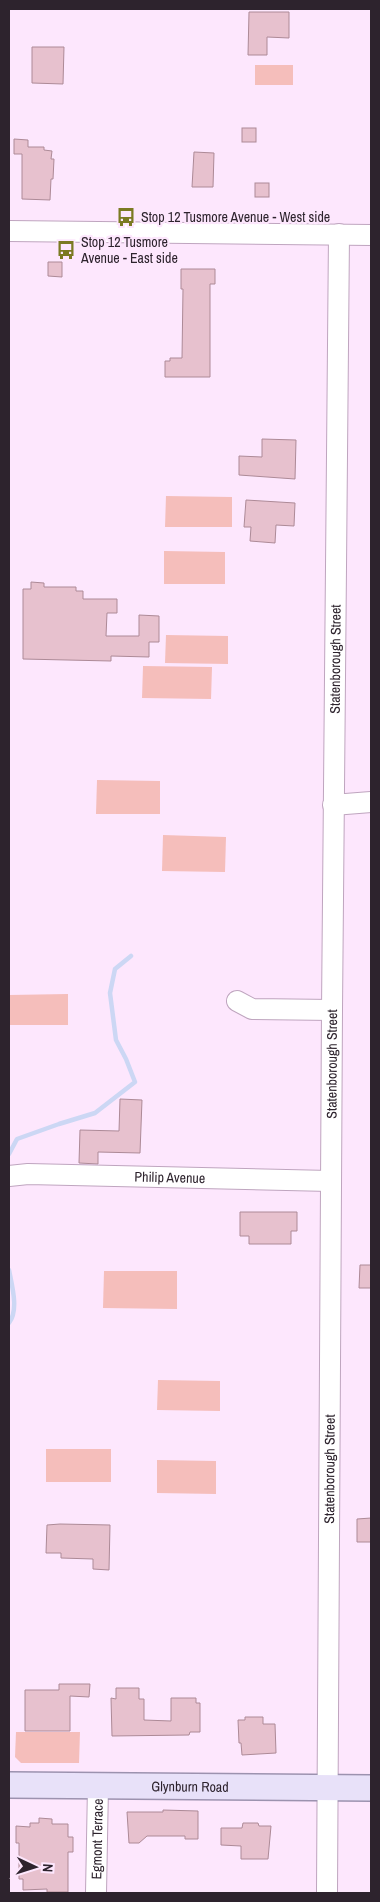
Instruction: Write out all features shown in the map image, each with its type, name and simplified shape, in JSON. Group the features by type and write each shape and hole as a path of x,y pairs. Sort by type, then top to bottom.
{"main road":[{"name":"Glynburn Road","path":"9,1785 371,1788"}],"street":[{"path":"9,231 371,235"},
{"name":"Statenborough Street","path":"327,1893 330,1181 339,234"},
{"path":"333,805 371,802"},
{"path":"237,1001 252,1009 332,1010"},
{"name":"Philip Avenue","path":"11,1176 28,1174 330,1181"},
{"name":"Egmont Terrace","path":"96,1893 98,1786"}],"shaded area":[{"path":"255,65 293,65 293,85 255,85"},
{"path":"166,496 232,497 232,527 165,527"},
{"path":"164,551 225,552 225,584 164,584"},
{"path":"166,635 228,636 228,664 165,663"},
{"path":"143,666 212,667 211,699 142,698"},
{"path":"97,780 160,781 160,814 96,814"},
{"path":"163,835 226,837 225,872 162,871"},
{"path":"68,994 68,1025 9,1025 9,995"},
{"path":"104,1271 177,1271 177,1309 103,1308"},
{"path":"158,1380 220,1381 220,1411 157,1410"},
{"path":"46,1449 111,1449 111,1482 46,1482"},
{"path":"157,1460 216,1461 216,1494 157,1493"},
{"path":"16,1732 80,1732 79,1763 21,1763 15,1757"}],"building":[{"path":"249,12 289,12 289,38 267,37 267,55 248,55"},
{"path":"32,47 64,47 63,84 32,83"},
{"path":"242,128 256,128 256,142 242,142"},
{"path":"14,139 28,140 28,147 44,147 44,150 52,151 51,159 54,159 50,200 22,199 22,154 14,154"},
{"path":"194,152 214,153 213,187 192,187"},
{"path":"255,183 269,183 269,197 255,197"},
{"path":"48,262 62,262 62,277 48,276"},
{"path":"181,269 215,269 215,284 210,284 210,377 165,377 165,361 170,361 170,358 182,358 183,289 181,289"},
{"path":"262,439 296,440 295,479 239,475 239,456 262,457"},
{"path":"246,500 295,503 294,526 276,525 275,543 250,541 251,527 244,527"},
{"path":"31,582 44,583 44,587 76,587 76,591 83,591 83,599 117,599 117,613 107,613 106,636 139,636 139,615 159,616 159,642 149,642 149,657 111,656 111,661 23,659 23,589 31,589"},
{"path":"120,1099 142,1100 140,1153 98,1152 98,1164 79,1163 80,1130 119,1131"},
{"path":"240,1212 297,1212 297,1231 291,1231 291,1244 249,1244 249,1236 240,1236"},
{"path":"360,1265 371,1265 371,1288 359,1288"},
{"path":"371,1518 371,1542 357,1542 357,1519"},
{"path":"47,1525 110,1525 109,1570 93,1569 93,1559 61,1558 61,1553 46,1553"},
{"path":"59,1684 90,1684 89,1697 70,1696 70,1731 25,1731 25,1690 59,1690"},
{"path":"116,1688 139,1688 139,1699 144,1699 144,1720 171,1721 171,1698 196,1698 196,1703 200,1703 200,1732 190,1732 189,1735 112,1736 111,1698 116,1699"},
{"path":"245,1717 263,1717 263,1724 275,1724 276,1753 242,1755 241,1743 239,1743 238,1720 245,1720"},
{"path":"163,1810 198,1811 198,1839 185,1839 185,1836 147,1836 139,1843 129,1843 127,1812 163,1812"},
{"path":"39,1818 52,1819 52,1824 68,1824 68,1837 73,1837 73,1852 68,1852 68,1892 47,1892 47,1889 23,1890 23,1879 19,1879 19,1843 16,1843 16,1826 30,1827 30,1823 39,1823"},
{"path":"243,1823 258,1823 259,1826 271,1826 268,1859 241,1859 241,1846 221,1845 221,1828 242,1828"}],"waterway":[{"path":"9,1154 17,1139 95,1113 135,1082 116,1040 110,993 115,969 131,956"},
{"path":"9,1270 14,1305 14,1311 9,1323"}],"place":[{"name":"Stop 12 Tusmore Avenue - West side","path":"126,217"},
{"name":"Stop 12 Tusmore Avenue - East side","path":"66,250"}]}
